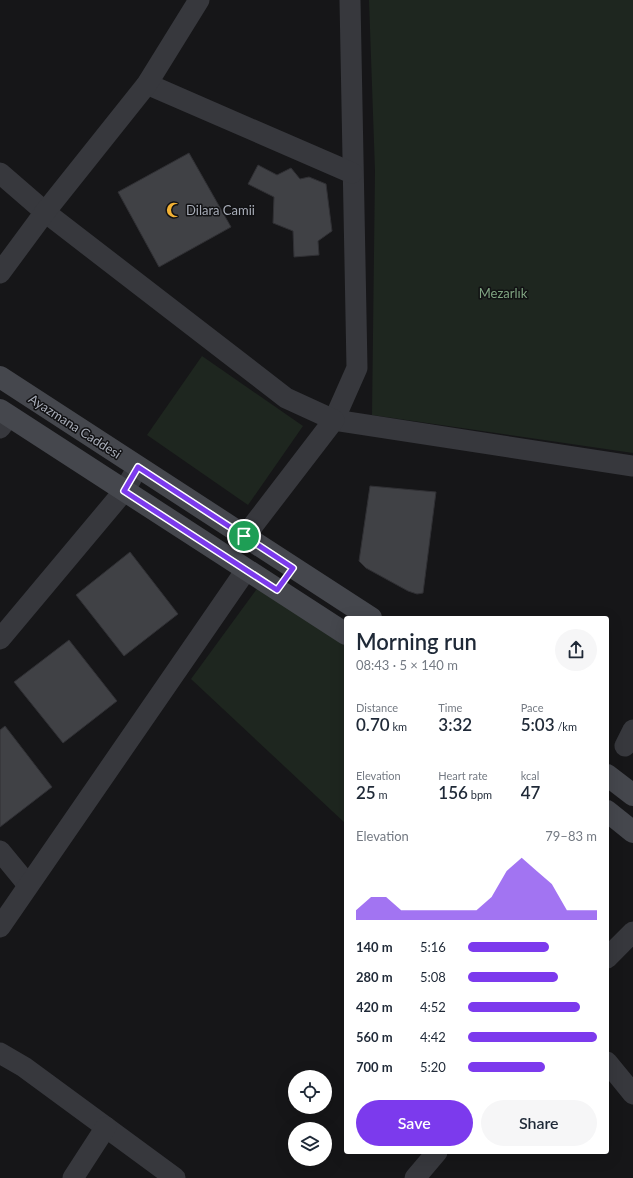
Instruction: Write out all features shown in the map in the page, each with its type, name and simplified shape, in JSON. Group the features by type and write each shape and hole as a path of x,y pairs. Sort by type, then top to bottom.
{"main road":[{"name":"Ayazmana Caddesi","path":"0,377 368,616"},
{"path":"3,418 124,491 344,633"},
{"path":"277,590 293,568"},
{"path":"609,777 633,795"},
{"path":"609,813 633,832"}],"street":[{"path":"0,273 147,84 199,0"},
{"path":"244,536 334,420 357,368 352,173 350,0"},
{"path":"147,84 352,173"},
{"path":"0,173 46,212 286,398 334,420 633,466"},
{"path":"0,639 124,491 138,467"},
{"path":"0,927 246,570"},
{"path":"0,851 28,885"},
{"path":"609,956 633,932"},
{"path":"0,1053 24,1067 175,1178"},
{"path":"609,1064 633,1094"},
{"path":"73,1178 106,1127"},
{"path":"415,1178 435,1154"}],"green space":[{"name":"Mezarlık","path":"369,0 633,0 633,453 372,415 375,171"},
{"path":"202,356 303,426 248,505 147,435"},
{"path":"259,586 344,641 344,822 191,679"}],"building":[{"name":"Dilara Camii","path":"189,153 231,227 159,267 118,192"},
{"path":"258,165 277,175 291,168 300,179 309,177 326,184 332,231 318,241 319,255 294,257 293,231 273,223 274,197 248,184"},
{"path":"370,486 436,492 423,593 417,594 408,591 366,568 359,561"},
{"path":"130,552 178,614 124,656 76,595"},
{"path":"69,640 117,701 63,743 14,682"},
{"path":"5,726 52,787 0,827 0,730"}],"place":[{"name":"Dilara Camii","path":"174,210"}],"route":[{"path":"138,467 244,536 293,568 277,590 124,491 138,467"}]}
